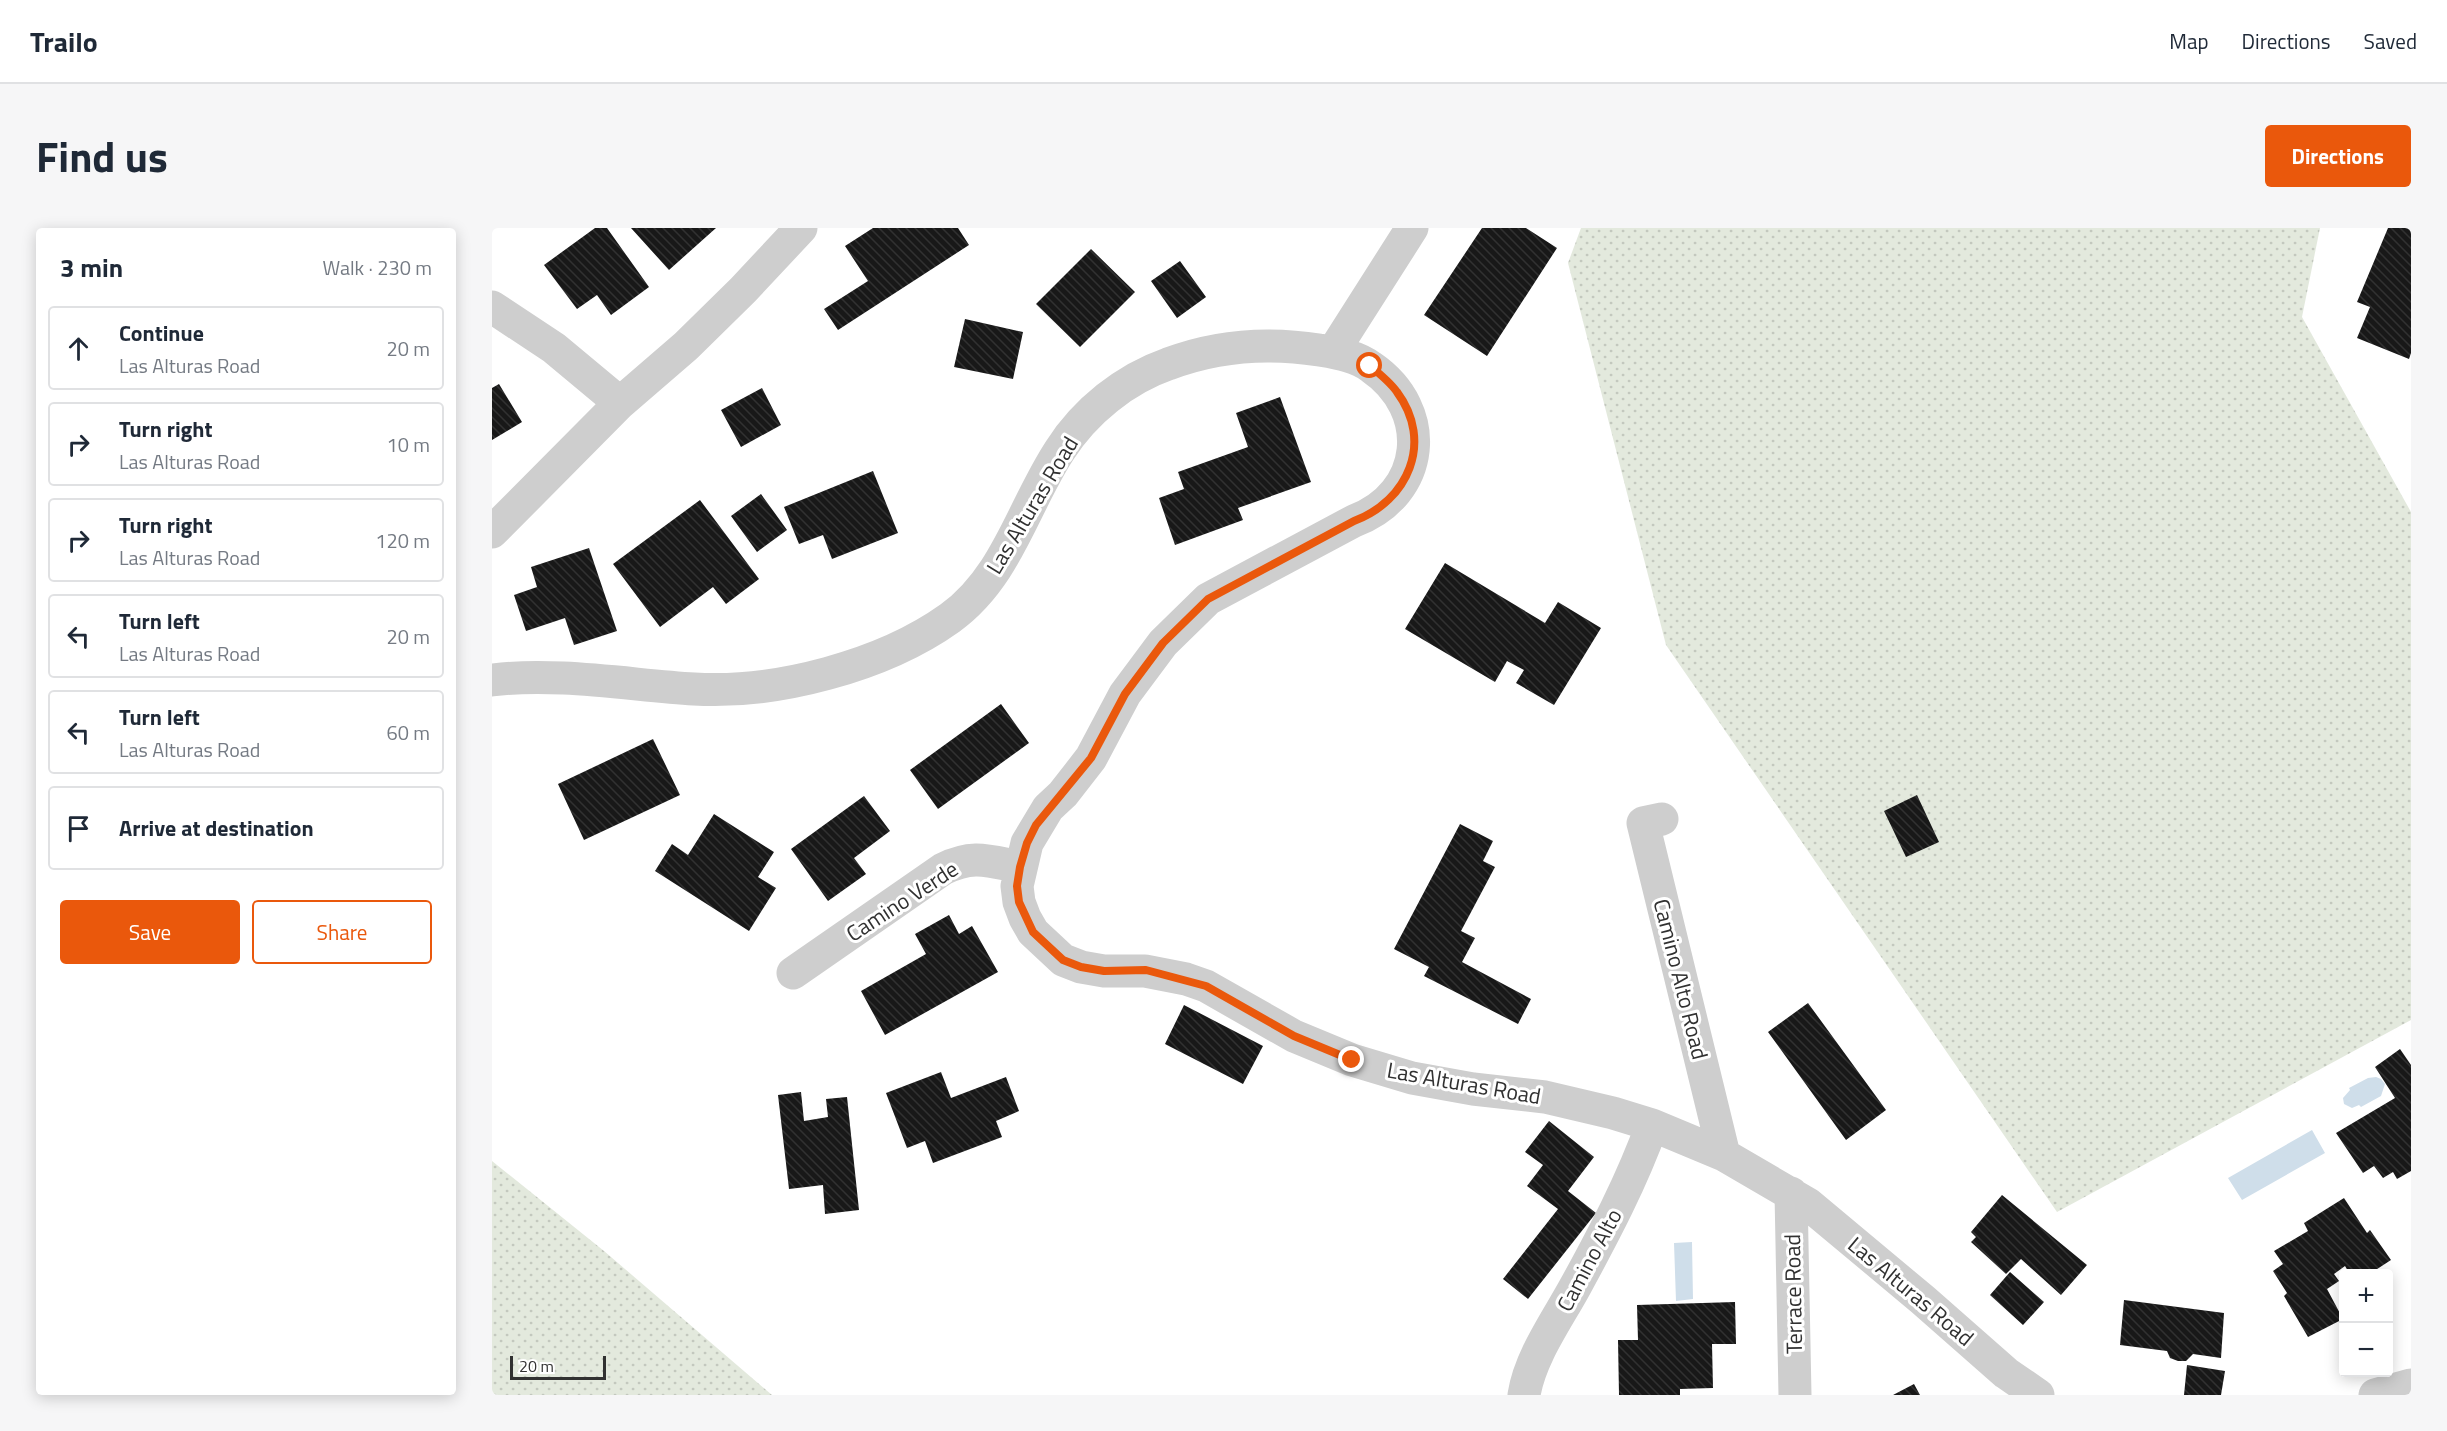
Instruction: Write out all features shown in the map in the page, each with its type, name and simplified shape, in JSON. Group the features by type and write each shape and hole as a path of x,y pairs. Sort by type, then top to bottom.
{"street":[{"path":"492,532 620,403 686,346 801,228"},
{"path":"1333,352 1412,228"},
{"path":"492,307 554,348 620,403"},
{"name":"Las Alturas Road","path":"492,680 584,680 698,689 756,687 791,682 854,666 922,636 952,616 979,592 1000,564 1060,449 1089,413 1125,385 1167,364 1211,351 1248,346 1285,345 1333,352 1370,366 1398,393 1413,429 1412,462 1397,492 1371,515 1354,521 1208,599 1163,643 1125,694 1091,758 1036,825 1027,843 1017,886 1019,902 1033,932 1063,960 1081,967 1104,971 1146,970 1196,982 1294,1036 1352,1060 1412,1078 1473,1089 1545,1097 1613,1113 1652,1125 1724,1155 1808,1204 2007,1373 2038,1395"},
{"name":"Camino Alto Road","path":"1662,819 1643,823 1724,1155"},
{"name":"Camino Verde","path":"793,974 943,869 959,861 976,859 1020,867"},
{"name":"Camino Alto","path":"1524,1395 1536,1359 1605,1233 1641,1157 1652,1125"},
{"name":"Terrace Road","path":"1791,1193 1795,1395"},
{"path":"2375,1395 2411,1385"}],"shaded area":[{"path":"1581,228 2320,228 2302,317 2411,512 2411,1020 2057,1212 1666,645 1568,263"},
{"path":"492,1161 604,1251 772,1395 492,1395"}],"water":[{"path":"2376,1077 2385,1084 2381,1096 2361,1107 2359,1105 2352,1108 2344,1104 2343,1098 2350,1090 2349,1088 2368,1078"},
{"path":"2312,1130 2325,1153 2242,1200 2228,1178"},
{"path":"1692,1242 1693,1299 1676,1301 1674,1243"}],"building":[{"path":"595,228 607,228 649,287 611,315 597,295 577,309 544,265"},
{"path":"631,228 716,228 669,270"},
{"path":"873,228 958,228 969,245 838,330 824,309 868,281 845,246"},
{"path":"1482,228 1526,228 1557,248 1487,356 1424,315"},
{"path":"2388,228 2411,228 2411,353 2409,359 2357,338 2370,307 2357,302"},
{"path":"1091,249 1135,292 1080,347 1036,304"},
{"path":"1180,261 1206,297 1177,318 1151,281"},
{"path":"965,319 1023,332 1013,379 954,367"},
{"path":"499,384 522,422 492,440 492,388"},
{"path":"762,388 781,425 741,447 721,410"},
{"path":"1280,397 1311,482 1238,508 1243,520 1175,545 1159,498 1184,489 1178,472 1248,447 1236,413"},
{"path":"873,471 898,533 832,559 823,535 799,544 784,507"},
{"path":"761,494 787,530 757,552 731,516"},
{"path":"700,500 759,579 726,604 713,587 660,627 613,564"},
{"path":"589,548 617,631 574,645 565,618 526,631 514,595 537,587 531,567"},
{"path":"1445,563 1545,623 1558,602 1601,628 1554,705 1516,683 1524,670 1507,661 1495,682 1405,629"},
{"path":"1001,704 1029,743 938,809 910,770"},
{"path":"653,739 680,795 584,840 558,784"},
{"path":"1917,795 1939,842 1906,857 1884,811"},
{"path":"864,796 890,831 854,858 866,874 828,901 791,849"},
{"path":"714,814 774,852 758,877 776,888 749,931 655,871 672,844 688,855"},
{"path":"1460,824 1493,841 1483,861 1495,867 1461,931 1475,938 1462,962 1531,999 1518,1024 1424,976 1429,967 1394,949"},
{"path":"949,915 959,934 972,926 998,972 885,1035 861,991 926,954 915,934"},
{"path":"1808,1003 1886,1110 1846,1140 1768,1032"},
{"path":"1184,1005 1263,1046 1243,1084 1165,1044"},
{"path":"2400,1049 2411,1065 2411,1171 2397,1179 2393,1172 2383,1178 2374,1166 2363,1173 2336,1133 2395,1098 2375,1067"},
{"path":"941,1072 951,1098 1006,1077 1019,1111 996,1121 1002,1137 933,1163 925,1141 907,1148 886,1093"},
{"path":"801,1092 804,1121 828,1117 826,1099 847,1097 859,1210 825,1214 823,1185 789,1189 778,1095"},
{"path":"1549,1121 1594,1157 1568,1191 1596,1213 1528,1299 1503,1279 1558,1209 1527,1186 1543,1165 1525,1152"},
{"path":"2002,1195 2087,1265 2061,1295 2021,1259 2006,1274 1971,1242 1976,1237 1971,1232"},
{"path":"2344,1198 2367,1233 2370,1230 2391,1260 2377,1269 2347,1269 2345,1266 2339,1269 2334,1274 2339,1281 2327,1289 2339,1312 2339,1321 2308,1337 2284,1296 2287,1293 2273,1271 2283,1264 2274,1251 2308,1231 2304,1223"},
{"path":"2010,1272 2044,1302 2023,1325 1990,1295"},
{"path":"2124,1300 2224,1313 2221,1358 2193,1354 2186,1361 2178,1361 2170,1358 2167,1351 2120,1345"},
{"path":"1735,1302 1736,1344 1712,1344 1713,1388 1680,1389 1680,1395 1619,1395 1618,1340 1638,1340 1637,1305"},
{"path":"2187,1365 2225,1371 2221,1395 2184,1395"},
{"path":"1914,1384 1920,1395 1893,1395"}],"route":[{"path":"1352,1060 1294,1036 1206,986 1186,979 1146,970 1104,971 1081,967 1063,960 1033,932 1019,902 1017,886 1027,843 1036,825 1091,758 1125,694 1163,643 1208,599 1354,521 1371,515 1397,492 1412,462 1413,429 1398,393 1370,366"}]}
